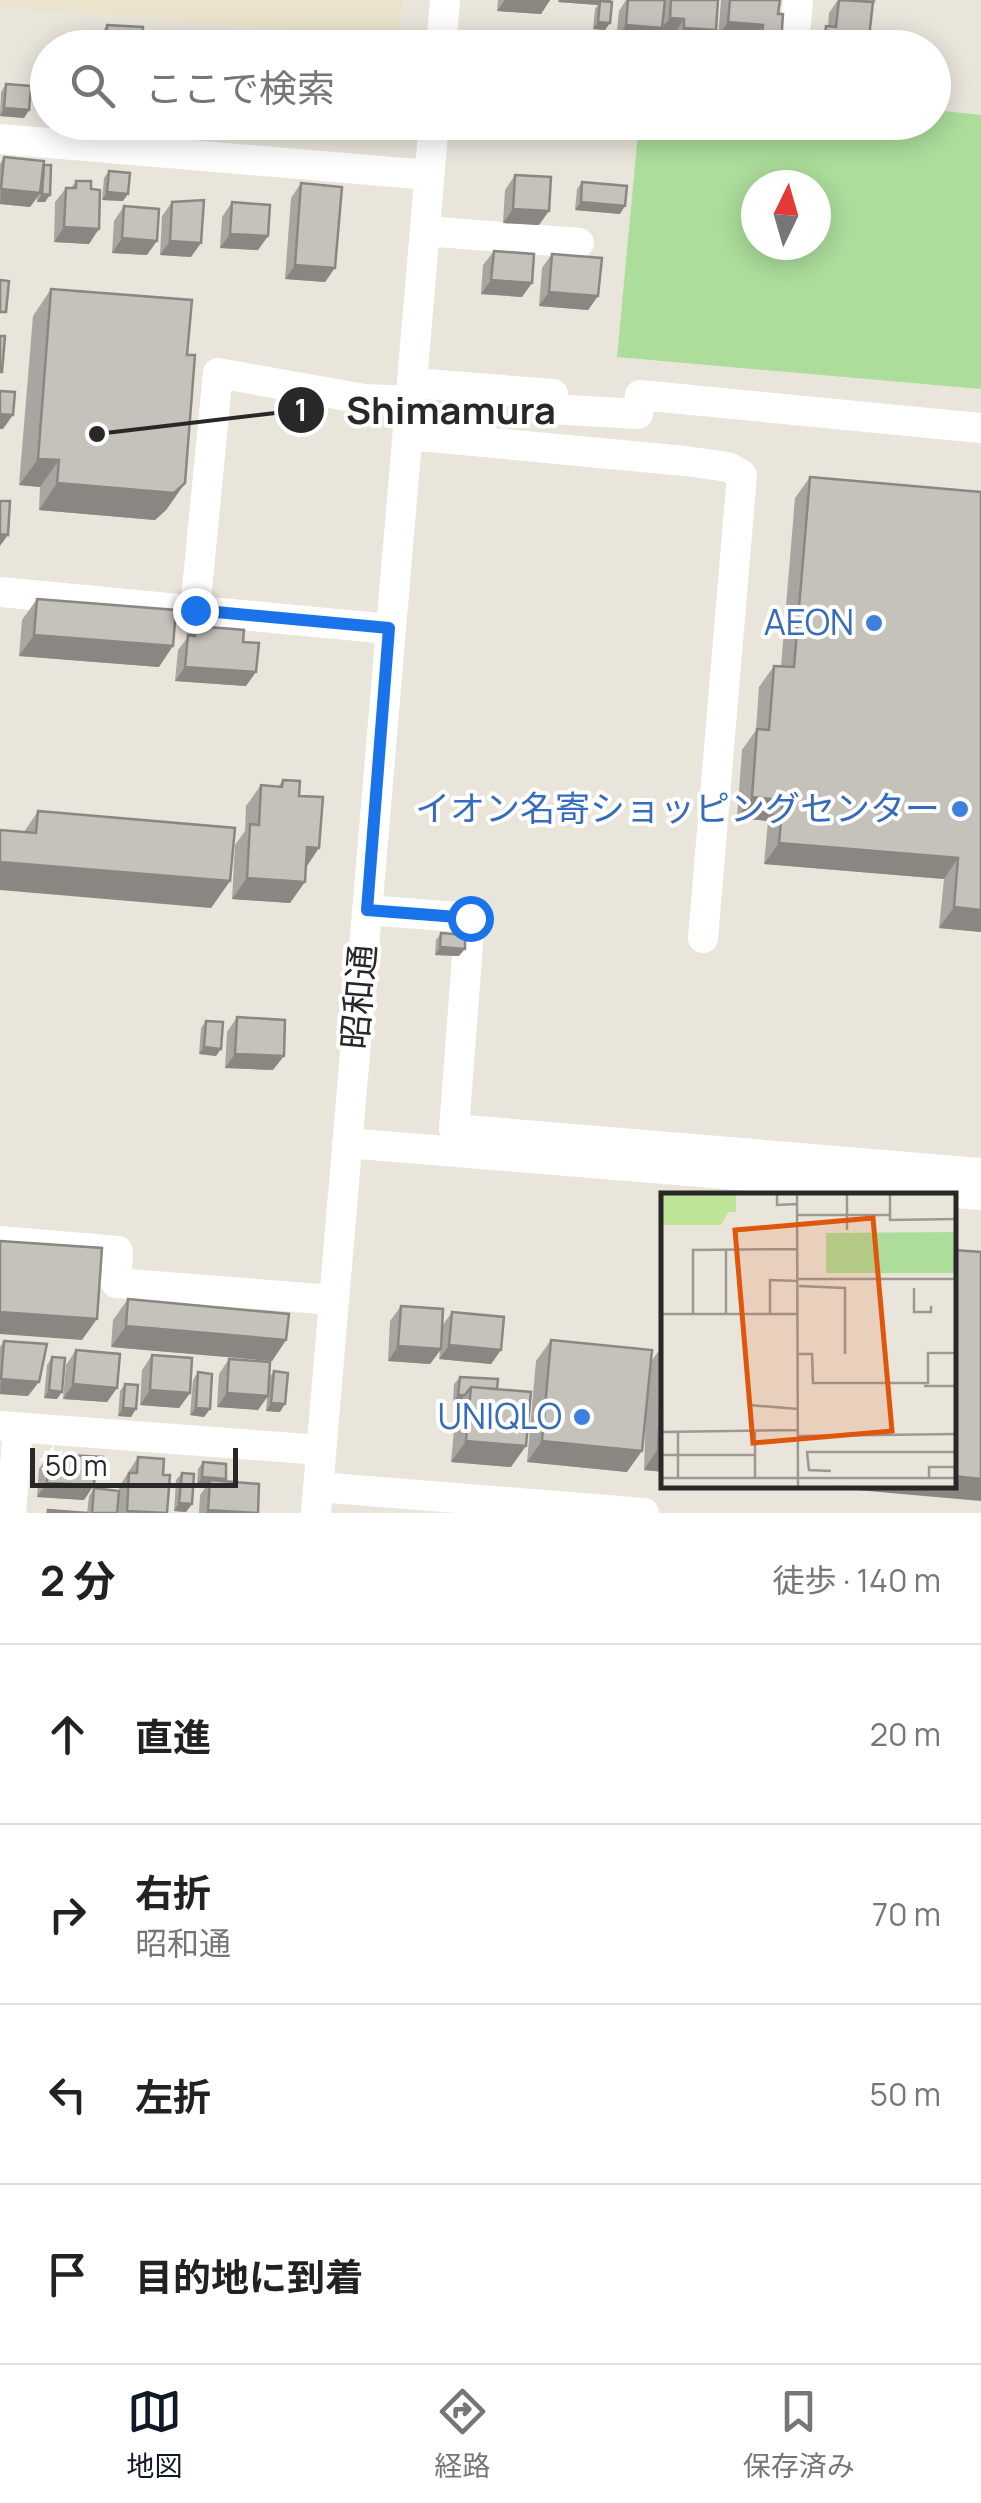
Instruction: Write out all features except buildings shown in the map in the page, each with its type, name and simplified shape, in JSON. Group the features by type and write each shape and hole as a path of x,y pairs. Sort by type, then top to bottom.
{"street":[{"path":"442,30 445,0"},
{"path":"796,30 798,0"},
{"path":"0,139 428,175"},
{"name":"昭和通","path":"317,1500 432,140"},
{"path":"425,231 578,243"},
{"path":"195,610 218,372 364,399 413,392 553,394 550,408 638,414 640,395 981,428"},
{"path":"409,435 686,461 728,468 742,475 703,938"},
{"path":"0,592 389,628"},
{"path":"367,910 470,918 454,1129 981,1173"},
{"path":"347,1143 981,1195"},
{"path":"0,1241 118,1251 116,1283 334,1300"},
{"path":"11,1513 9,1427 321,1450"},
{"path":"317,1500 411,1495 634,1512"}],"shaded area":[{"path":"0,0 403,0 401,30 291,30 0,6"}],"green space":[{"path":"951,112 981,115 981,389 617,357 637,140 951,140"}],"place":[{"name":"Shimamura","path":"97,434"},
{"name":"AEON","path":"874,623"},
{"name":"イオン名寄ショッピングセンター","path":"960,809"},
{"name":"UNIQLO","path":"582,1417"}],"route":[{"path":"195,610 389,628 367,910 470,918"}]}
